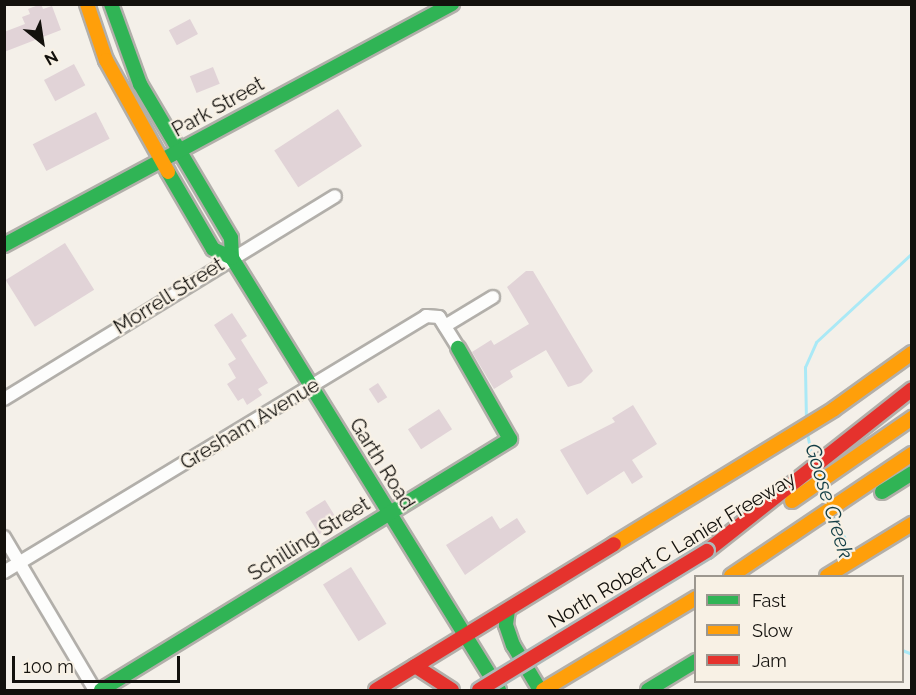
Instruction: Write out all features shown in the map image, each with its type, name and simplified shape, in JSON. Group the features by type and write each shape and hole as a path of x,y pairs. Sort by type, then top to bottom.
{"main road":[{"name":"Garth Road","path":"87,4 106,60 161,160 213,249 232,258"},
{"name":"Garth Road","path":"111,4 140,84 231,238 232,258 499,690"},
{"name":"Park Street","path":"4,245 452,4"},
{"name":"Schilling Street","path":"101,690 510,439 458,348"},
{"path":"376,690 851,398 912,353"},
{"path":"707,551 912,389"},
{"name":"North Robert C Lanier Freeway","path":"479,690 786,505 912,418"},
{"path":"781,546 912,454"},
{"path":"733,575 912,473"},
{"path":"828,575 912,524"},
{"path":"508,610 513,645 541,690 694,599"},
{"path":"648,690 694,662"},
{"path":"415,666 452,690"}],"street":[{"name":"Morrell Street","path":"4,399 335,196"},
{"path":"458,348 445,326 493,297"},
{"name":"Gresham Avenue","path":"4,572 426,316 433,314 445,326"},
{"path":"4,537 95,690"}],"building":[{"path":"41,4 43,9 52,6 61,30 4,52 4,32 25,24 22,17 30,14 28,9"},
{"path":"190,19 198,34 177,45 169,30"},
{"path":"74,64 85,85 55,101 44,80"},
{"path":"213,67 220,84 197,93 190,76"},
{"path":"338,109 362,146 298,187 274,150"},
{"path":"96,112 110,139 46,171 33,144"},
{"path":"65,243 94,290 35,327 6,280"},
{"path":"526,271 533,271 593,371 581,383 568,387 546,350 510,371 513,377 494,389 472,352 491,340 494,345 529,324 507,287"},
{"path":"232,313 247,336 241,340 268,383 258,389 262,395 247,405 243,398 238,401 227,384 236,378 228,364 236,359 214,325"},
{"path":"378,383 387,397 378,403 369,389"},
{"path":"633,405 657,444 632,460 643,477 632,484 624,471 587,495 560,450 615,422 612,418"},
{"path":"439,409 452,429 421,449 408,429"},
{"path":"325,500 339,522 319,534 305,512"},
{"path":"492,516 500,529 517,518 526,532 465,575 446,545"},
{"path":"351,567 387,624 359,641 323,584"}],"waterway":[{"name":"Goose Creek","path":"806,421 805,367 816,342 912,253"},
{"name":"Goose Creek","path":"807,433 812,459"},
{"name":"Goose Creek","path":"833,516 844,537 848,557"},
{"name":"Goose Creek","path":"904,651 912,654"}],"traffic: fast":[{"path":"111,4 140,84 231,238 232,258 499,690"},
{"path":"4,245 452,4"},
{"path":"168,172 213,249 232,258"},
{"path":"101,690 510,439 458,348"},
{"path":"882,492 912,473"},
{"path":"508,610 506,625 513,645 540,690"},
{"path":"648,690 694,662"}],"traffic: slow":[{"path":"87,4 106,60 168,172"},
{"path":"614,544 834,409 912,353"},
{"path":"792,501 912,418"},
{"path":"732,575 912,454"},
{"path":"829,575 912,524"},
{"path":"543,690 694,599"}],"traffic: jam":[{"path":"707,551 912,389"},
{"path":"376,690 614,544"},
{"path":"479,690 707,551"},
{"path":"415,666 452,690"}]}
